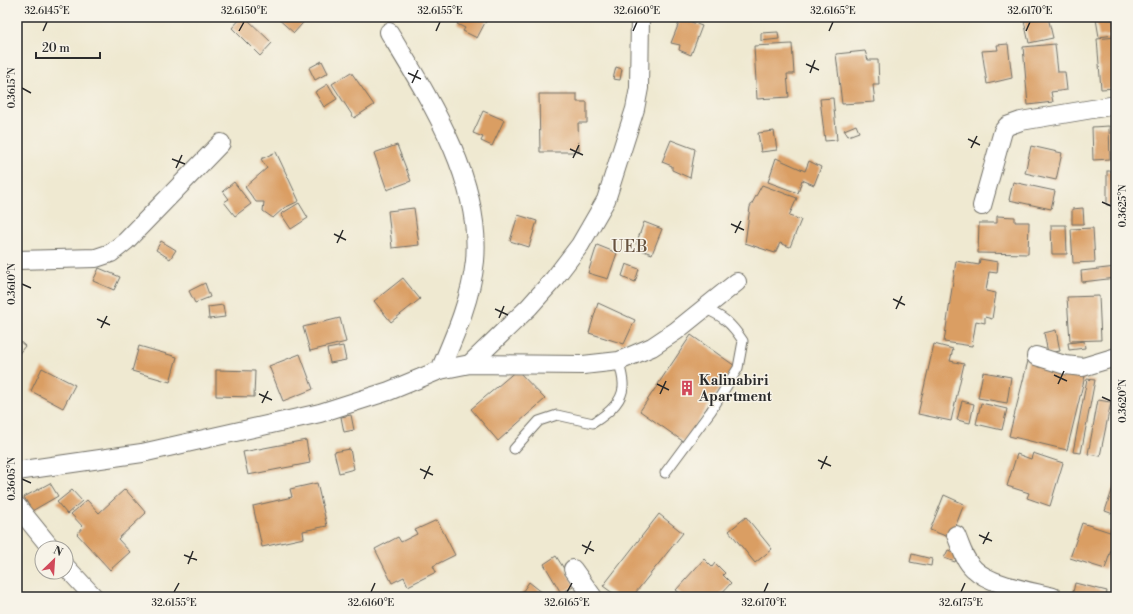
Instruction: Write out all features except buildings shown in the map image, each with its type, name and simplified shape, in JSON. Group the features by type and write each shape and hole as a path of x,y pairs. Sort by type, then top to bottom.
{"street":[{"path":"470,364 530,307 554,279 580,245 606,200 635,109 639,88 640,17"},
{"path":"389,32 422,86 437,117 456,157 471,204 475,234 475,261 460,324 440,370"},
{"path":"982,206 1000,136 1007,126 1021,121 1116,105"},
{"path":"17,260 96,258 111,253 126,241 221,143"},
{"path":"17,471 142,454 320,413 389,391 440,370 470,364 583,365 619,361 652,347 676,331 737,282"},
{"path":"1036,356 1065,365 1083,367 1116,357"},
{"path":"17,506 44,540"},
{"path":"956,536 965,558 974,569 991,579 1053,597"},
{"path":"573,569 593,597"},
{"path":"74,576 94,597"}],"lane":[{"path":"664,473 711,411 738,368 743,340 732,324 718,314 703,308"},
{"path":"514,449 539,421 557,416 593,423 609,413 620,398 623,387 619,361"}],"place":[{"name":"Kalinabiri Apartment","path":"687,388"}],"district":[{"name":"UEB","path":"630,246"}]}
